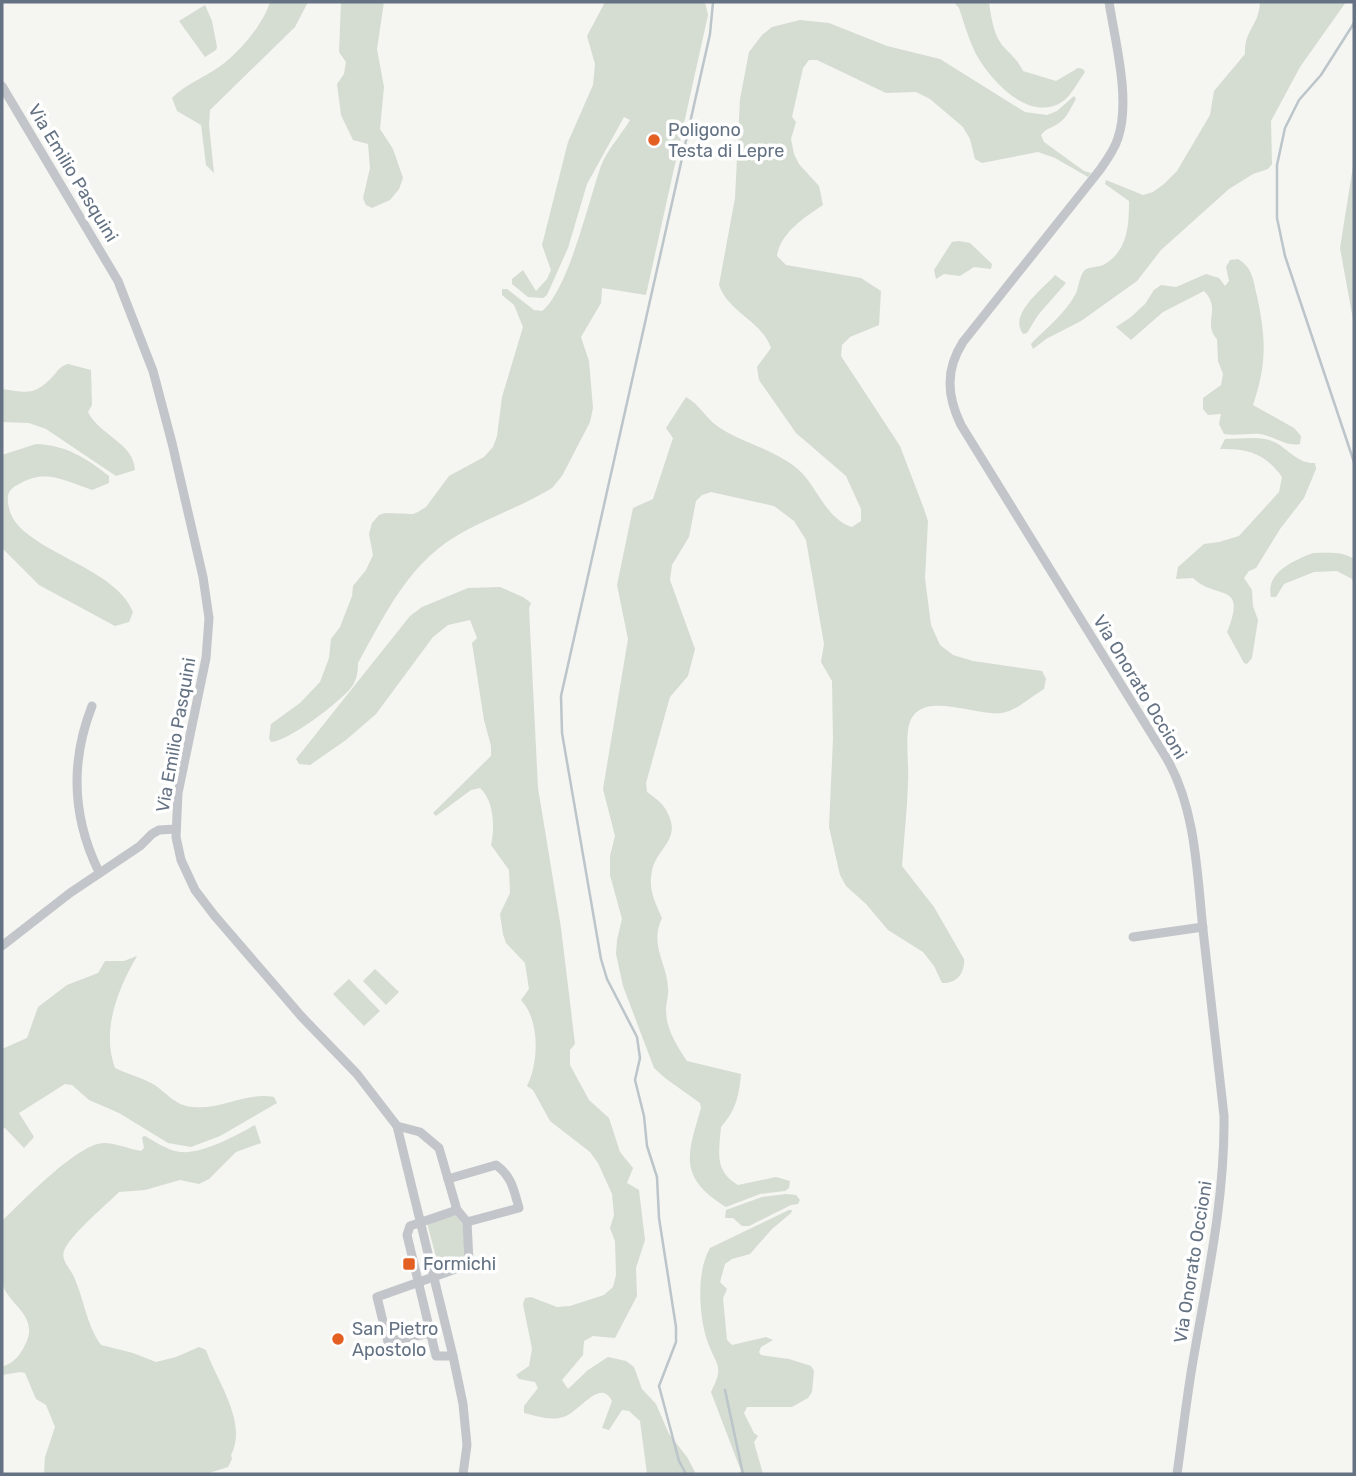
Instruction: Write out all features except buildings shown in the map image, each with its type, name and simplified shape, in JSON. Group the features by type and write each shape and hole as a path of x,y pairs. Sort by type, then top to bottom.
{"street":[{"name":"Via Onorato Occioni","path":"1109,2 1122,94 1122,123 1117,141 1099,171 963,342 950,369 949,386 954,409 965,432 1174,773 1184,797 1190,823 1224,1116 1224,1153 1210,1277 1192,1368 1177,1474"},
{"name":"Via Emilio Pasquini","path":"2,86 118,281 153,371 172,443 203,577 209,628 206,658 178,793 176,830 185,869 201,900 301,1016 357,1073 397,1126 453,1356 467,1430 463,1474"},
{"path":"92,706 82,736 75,786 93,860 99,872"},
{"path":"2,946 159,830 176,830"},
{"path":"1133,937 1203,927"},
{"path":"397,1126 420,1132 433,1140 439,1148 457,1210 467,1222 469,1261 462,1269 433,1276 377,1297 388,1342 430,1333"},
{"path":"448,1179 496,1165 513,1185 519,1208 467,1222"},
{"path":"453,1356 436,1356 407,1235 410,1226 457,1210"}],"shaded area":[{"path":"270,2 308,2 295,27 210,110 214,173 206,165 201,125 177,111 172,98 234,54 256,29"},
{"path":"341,2 384,2 377,49 384,87 380,129 393,149 403,178 399,189 390,200 372,208 366,205 363,198 370,168 368,144 353,140 341,115 337,84 344,74 346,62 339,52"},
{"path":"605,2 705,2 708,15 646,295 602,288 601,303 581,337 589,361 593,408 590,422 562,476 552,488 465,531 429,557 390,606 358,663 357,676 350,689 301,728 271,742 271,724 300,703 320,682 329,658 331,639 340,627 353,586 366,570 373,555 369,534 372,523 385,513 413,514 426,507 449,476 484,457 493,447 502,397 523,327 514,305 502,295 502,289 507,289 534,310 542,311 552,300 577,244 601,166 630,120 624,117 587,184 568,248 547,295 543,298 528,297 512,284 512,279 523,270 536,291 551,270 542,245 568,142 593,85 595,64 587,36"},
{"path":"954,2 989,2 999,40 1023,71 1056,81 1078,68 1085,72 1062,102 1049,107 1024,103 1001,86 982,64"},
{"path":"1260,2 1346,2 1300,67 1271,121 1272,164 1268,169 1253,174 1229,189 1161,250 1137,281 1081,321 1033,349 1031,344 1071,302 1083,272 1105,264 1123,244 1129,201 1105,184 1106,180 1143,195 1153,192 1177,171 1210,115 1214,91 1245,54 1247,39 1257,17"},
{"path":"205,5 212,21 217,47 205,57 179,21"},
{"path":"800,20 829,23 887,46 940,59 1025,112 1047,115 1057,111 1074,96 1076,99 1064,118 1041,135 1044,142 1084,171 1091,173 1088,177 1055,158 1038,152 982,163 975,159 970,139 963,127 930,99 916,92 886,93 817,60 809,60 803,68 792,117 796,122 791,139 799,164 819,186 823,205 788,233 777,256 786,265 861,278 881,291 879,325 850,337 842,345 841,356 900,446 924,509 928,521 925,578 931,625 940,645 953,655 973,661 1042,671 1046,679 1044,689 1007,712 990,713 933,706 921,709 913,717 908,730 908,784 902,866 934,907 964,959 959,977 952,982 942,983 923,952 888,930 846,886 840,875 829,827 833,739 832,681 821,662 824,644 806,540 794,521 774,506 711,492 696,501 689,537 672,565 670,580 695,649 688,676 670,697 646,783 647,792 663,805 672,824 670,838 654,863 651,878 653,895 662,918 657,937 667,979 666,1017 673,1037 687,1061 741,1074 736,1102 721,1127 720,1160 725,1174 738,1185 776,1177 790,1181 789,1188 785,1191 760,1194 726,1207 700,1186 690,1164 700,1103 654,1068 623,986 616,954 622,919 610,875 610,856 615,836 603,789 628,639 617,585 633,508 653,499 673,438 666,428 686,397 717,426 793,465 808,480 836,518 852,527 861,521 861,509 846,476 796,433 759,380 757,367 771,348 760,331 723,294 719,285 735,198 740,99 749,52 772,27"},
{"path":"1354,160 1354,325 1340,248"},
{"path":"952,242 970,243 992,264 991,269 974,267 960,276 944,274 936,279 934,270"},
{"path":"1238,259 1247,266 1252,275 1262,325 1263,364 1253,405 1294,428 1301,436 1300,444 1290,444 1260,434 1224,434 1219,424 1221,414 1208,415 1203,409 1203,398 1221,385 1223,374 1218,361 1217,339 1211,327 1212,304 1204,291 1163,312 1131,340 1116,327 1145,304 1154,290 1161,285 1176,287 1206,274 1219,278 1225,286 1229,281 1226,267 1230,260"},
{"path":"1055,275 1066,283 1038,315 1027,333 1023,334 1020,318 1023,310"},
{"path":"68,364 91,370 92,405 88,412 100,427 129,453 135,470 116,476 46,429 29,423 2,422 2,389 25,392 37,389"},
{"path":"1255,438 1272,441 1295,457 1315,463 1316,469 1304,498 1280,529 1256,568 1249,571 1244,578 1252,590 1253,606 1258,620 1252,658 1247,664 1227,632 1233,616 1232,598 1202,585 1193,578 1176,579 1178,567 1204,544 1239,536 1279,492 1282,477 1276,469 1263,458 1248,451 1220,449 1225,439"},
{"path":"36,444 57,447 75,454 109,476 109,483 92,490 56,478 30,479 9,492 9,508 16,523 29,535 107,582 123,596 133,612 129,622 115,626 39,585 2,548 2,455"},
{"path":"1313,553 1340,554 1354,559 1354,585 1352,579 1337,571 1314,572 1284,584 1276,597 1271,597 1270,588 1277,574 1290,563"},
{"path":"500,587 531,603 529,608 538,788 561,928 575,1044 570,1050 570,1065 589,1100 609,1118 620,1152 633,1168 627,1183 639,1190 645,1240 636,1268 637,1296 615,1338 593,1336 584,1341 583,1355 562,1380 568,1389 588,1370 608,1357 626,1361 634,1367 642,1389 656,1404 669,1434 696,1474 647,1474 640,1421 629,1411 622,1410 609,1430 602,1428 612,1401 602,1393 589,1398 563,1417 544,1418 524,1413 524,1406 538,1388 535,1382 519,1379 516,1375 529,1366 532,1349 523,1304 525,1298 531,1297 557,1307 570,1306 604,1295 613,1287 616,1275 615,1241 610,1228 614,1215 612,1194 598,1163 590,1152 550,1121 533,1090 527,1086 534,1065 536,1042 532,1018 521,1000 529,989 525,963 506,943 503,934 500,914 510,893 509,870 491,845 493,823 491,807 485,793 480,788 471,790 436,816 433,813 491,756 472,643 477,638 470,620 448,625 433,637 376,714 346,740 310,765 299,764 296,759 410,616 422,607 468,588"},
{"path":"137,956 118,996 111,1025 111,1054 115,1068 151,1083 186,1106 214,1106 264,1096 274,1097 277,1103 220,1136 191,1147 168,1143 119,1113 89,1100 72,1085 65,1084 19,1113 34,1137 24,1148 5,1128 2,1129 2,1049 27,1038 38,1007 67,985 98,973 105,961 124,961"},
{"path":"375,969 399,992 386,1005 363,981"},
{"path":"349,979 380,1011 364,1026 333,994"},
{"path":"255,1125 261,1143 236,1152 209,1179 199,1184 180,1180 145,1190 119,1192 73,1237 63,1254 101,1345 156,1362 199,1347 206,1350 229,1402 236,1429 232,1459 228,1467 206,1474 44,1474 45,1457 55,1427 46,1405 36,1399 25,1373 2,1375 2,1367 18,1356 25,1345 29,1326 2,1282 2,1221 51,1175 93,1146 108,1143 141,1151 144,1148 142,1137 145,1136 171,1150 190,1152 219,1143"},
{"path":"796,1195 800,1200 798,1204 749,1226 742,1226 733,1218 725,1218 726,1210 762,1197"},
{"path":"792,1210 791,1213 772,1229 750,1254 725,1264 720,1282 727,1289 723,1298 727,1340 732,1345 766,1337 773,1340 761,1347 761,1355 789,1359 811,1366 814,1371 812,1392 808,1398 792,1407 747,1407 744,1413 758,1436 754,1442 763,1474 738,1474 741,1471 711,1392 718,1376 718,1366 707,1340 702,1318 702,1269 710,1248"},
{"path":"455,1215 463,1225 465,1257 462,1264 440,1272 427,1223"}],"waterway":[{"path":"686,1474 679,1461 659,1386 676,1342 676,1327 659,1218 657,1177 647,1146 644,1116 635,1080 640,1058 637,1037 607,979 601,959 562,733 561,696 710,34 713,2"},
{"path":"1354,23 1321,75 1299,100 1285,128 1277,165 1277,218 1285,256 1354,462"},
{"path":"725,1390 743,1474"}],"place":[{"name":"Poligono Testa di Lepre","path":"654,140"},
{"name":"Formichi","path":"409,1264"},
{"name":"San Pietro Apostolo","path":"338,1339"}]}
